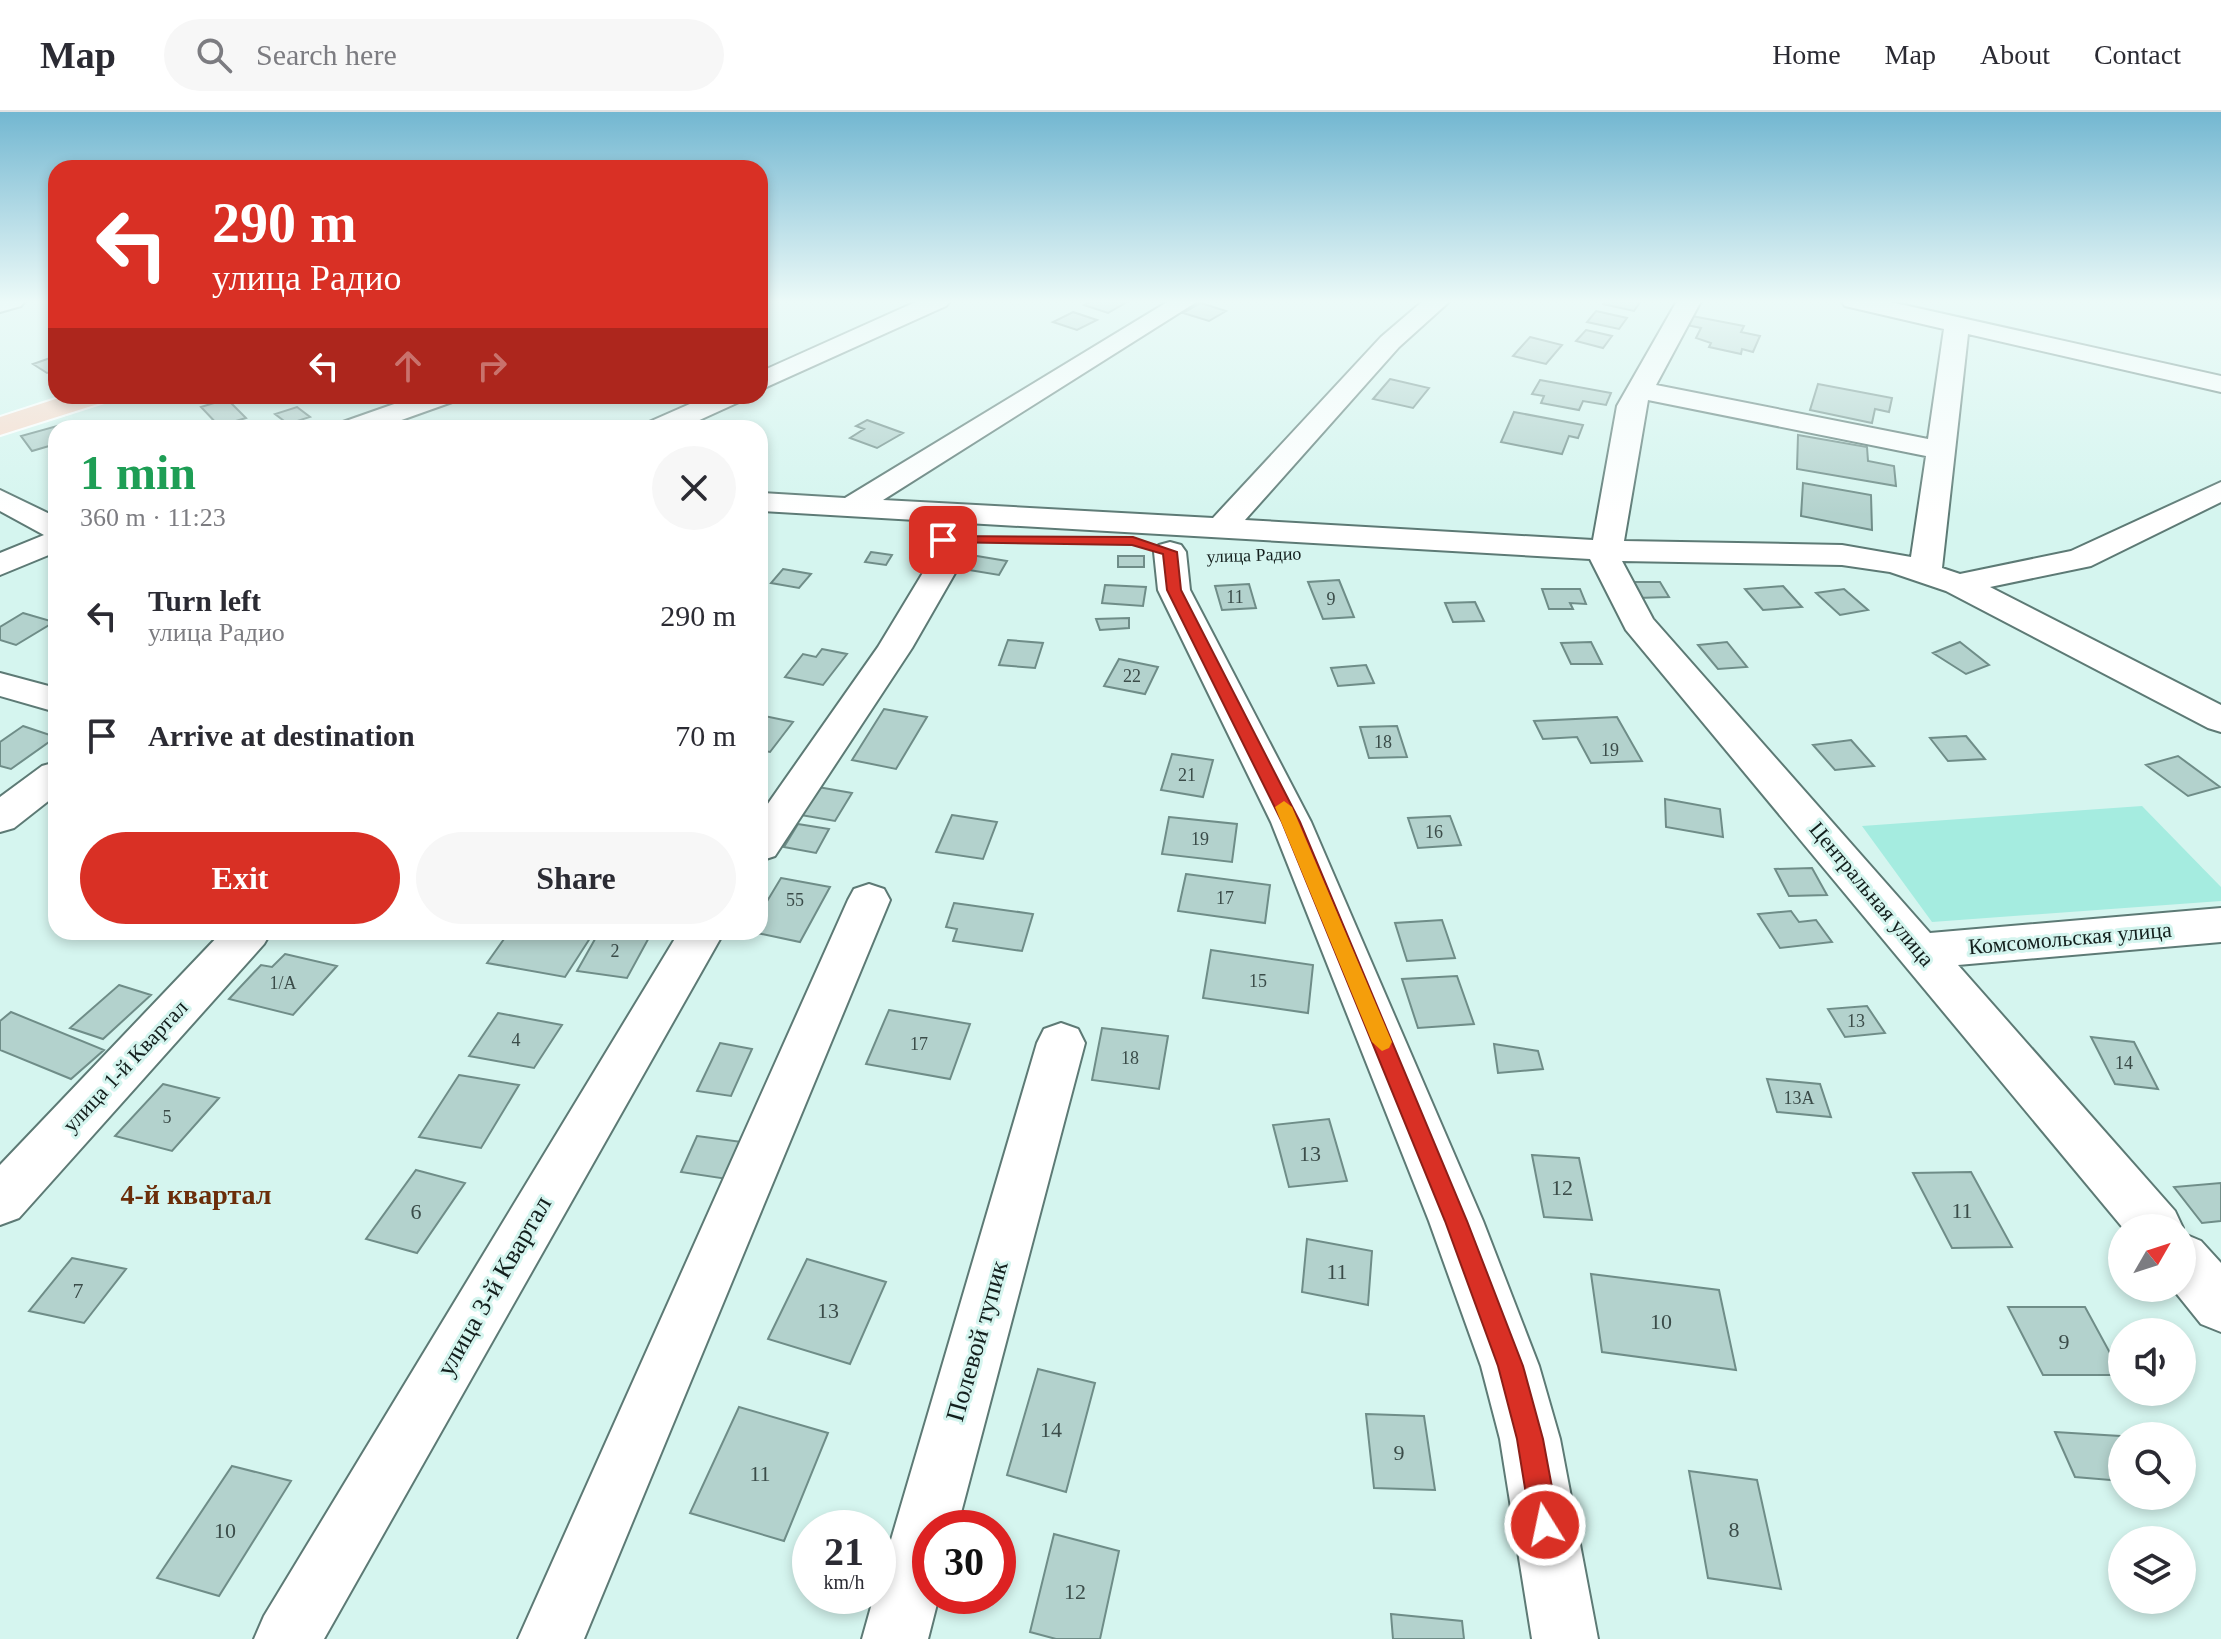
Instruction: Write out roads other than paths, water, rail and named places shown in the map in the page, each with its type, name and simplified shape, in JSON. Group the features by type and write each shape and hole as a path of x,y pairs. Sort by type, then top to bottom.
{"main road":[{"path":"0,417 48,402"},
{"path":"0,426 69,404"}],"street":[{"path":"849,508 1070,372"},
{"path":"1362,372 1199,549 1174,590 1291,822 1456,1221 1510,1366 1530,1439 1565,1639"},
{"path":"1607,556 1631,406 1649,372"},
{"path":"1925,571 1950,372"},
{"path":"2170,372 2221,384"},
{"path":"1639,390 1940,450"},
{"path":"376,420 420,404"},
{"path":"677,420 712,404"},
{"path":"1958,584 2080,559 2221,491"},
{"path":"0,499 48,525"},
{"path":"768,503 849,508 1199,549"},
{"name":"улица Радио","path":"768,526 958,540 1133,541 1199,549 1607,556 1842,555 1925,571 1958,584 2221,720"},
{"path":"768,834 895,648 958,540"},
{"path":"0,565 48,544"},
{"name":"Центральная улица","path":"1607,556 1638,623 2144,1214"},
{"path":"0,684 48,698"},
{"path":"0,818 48,781"},
{"path":"551,1639 869,900"},
{"name":"Комсомольская улица","path":"1920,951 2221,925"},
{"name":"улица 1-й Квартал","path":"0,1201 242,940"},
{"name":"улица 3-й Квартал","path":"287,1639 697,940"},
{"name":"Полевой тупик","path":"895,1639 1061,1043"},
{"path":"2196,1276 2221,1305"}],"district":[{"name":"4-й квартал","path":"196,1194"}]}
